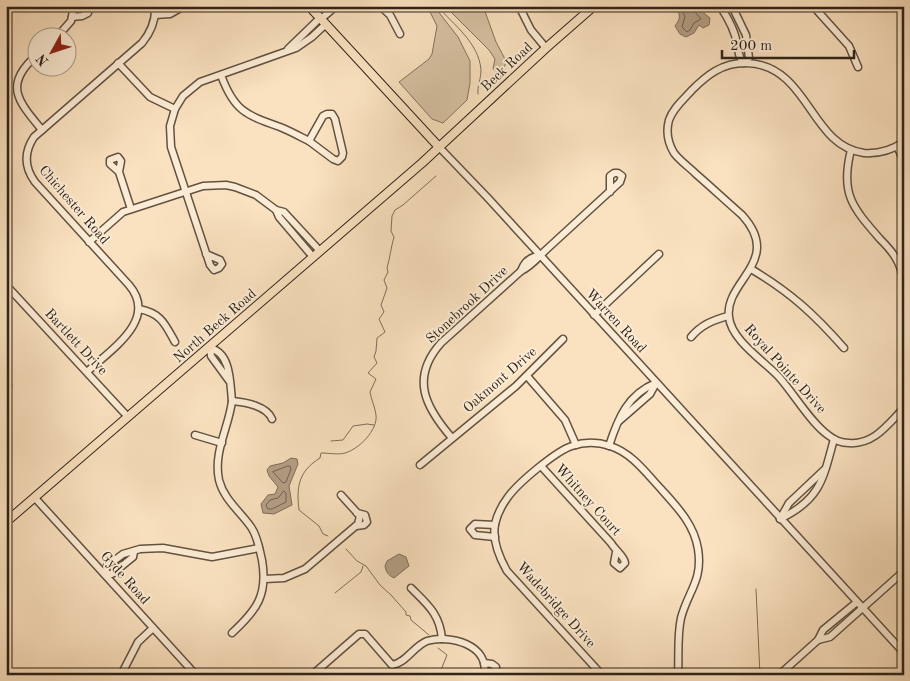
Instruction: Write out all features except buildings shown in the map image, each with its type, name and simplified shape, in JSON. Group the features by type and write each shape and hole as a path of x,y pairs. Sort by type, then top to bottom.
{"main road":[{"name":"Warren Road","path":"309,6 439,147"},
{"name":"Beck Road","path":"439,147 594,6"},
{"name":"North Beck Road","path":"6,522 210,348 439,147"}],"street":[{"path":"66,28 72,17 74,6"},
{"path":"72,17 86,15 88,6"},
{"path":"155,6 155,15 170,14 184,6"},
{"path":"206,254 170,142 170,126 175,109 183,96 204,80 273,57 287,50 322,21 336,6"},
{"path":"380,6 390,15 400,34"},
{"path":"519,6 531,30 546,48"},
{"path":"720,6 729,19 744,61"},
{"path":"732,6 746,35 744,61"},
{"path":"813,6 849,46 858,67"},
{"name":"Chichester Road","path":"139,309 137,298 132,289 35,182 28,172 26,160 28,148 34,137 145,39 152,28 155,15"},
{"path":"736,37 746,35"},
{"path":"744,61 769,68 785,78 831,136 851,150 875,153 886,151 904,142"},
{"name":"Royal Pointe Drive","path":"744,61 719,68 702,80 674,110 669,120 670,146 678,158 742,214 750,224 756,246 755,258 751,269 732,298 728,316 731,327 737,336 779,377 823,431 834,440"},
{"path":"28,62 18,78 17,90 23,107 42,130"},
{"path":"118,63 150,97 175,109"},
{"path":"221,75 230,95 244,112 256,119 283,128 309,141 334,160 338,161 342,158 343,153 335,119 332,114 324,116 309,141"},
{"path":"896,146 904,161"},
{"name":"Warren Road","path":"439,147 488,197 539,256 904,653"},
{"path":"851,150 846,176 851,200 863,220 900,263 903,278"},
{"path":"119,172 131,209"},
{"path":"89,242 119,215 131,209 208,185 226,185 256,195 276,210 284,212 320,252"},
{"name":"Stonebrook Drive","path":"452,438 434,418 426,398 424,379 430,359 441,343 610,192"},
{"path":"276,210 279,217 313,258"},
{"path":"594,315 659,254"},
{"path":"751,269 797,300 820,321 844,348"},
{"name":"Bartlett Drive","path":"6,285 128,417"},
{"path":"87,372 130,331 137,320 139,309 149,311 160,318 175,342"},
{"path":"692,337 698,328 728,316"},
{"name":"Oakmont Drive","path":"420,465 527,376 564,339"},
{"path":"210,348 217,350 226,361 232,400 219,453 218,470 222,488 230,502 252,528 259,548 264,579 261,597 254,610 248,619 232,633"},
{"path":"527,376 565,420 576,444"},
{"path":"609,446 617,423 625,408 644,387 656,383"},
{"path":"232,400 255,406 270,415 272,419"},
{"path":"780,519 797,511 817,490 822,482 834,440 855,444 871,439 881,432 904,408"},
{"path":"195,435 222,443"},
{"path":"495,537 475,535 470,529 475,524 496,522 500,510 508,497 558,452 576,444 592,443 609,446 622,451 632,458 690,524 696,542 699,558 698,576 681,620 678,675"},
{"name":"Whitney Court","path":"541,466 611,543 616,552"},
{"path":"780,519 788,503 825,469"},
{"path":"264,579 284,578 299,572 309,566 356,526 360,521 357,513 341,495"},
{"name":"Gyde Road","path":"35,498 196,675"},
{"name":"Wadebridge Drive","path":"496,522 495,537 499,555 507,571 602,675"},
{"path":"105,574 107,566 122,554 140,549 163,548 212,557 259,548"},
{"path":"818,640 830,637 904,571"},
{"path":"411,588 438,618 442,639"},
{"path":"779,675 818,640 824,630 857,602"},
{"path":"121,675 134,648 154,628"},
{"path":"312,675 359,634 364,634 392,665 398,664 426,642 450,638 469,646 478,653 484,664 484,675"},
{"path":"484,664 492,664 496,667 496,675"}],"shaded area":[{"path":"427,6 434,6 458,37 470,61 470,83 467,100 443,123 432,119 399,82 429,59 432,54 437,26"},
{"path":"445,6 483,6 496,42 505,59 505,66 498,73 493,69 495,59 489,50"}],"water":[{"path":"674,6 695,6 710,18 709,25 703,28 699,25 694,33 686,37 680,34 675,26 679,14"},
{"path":"291,458 297,459 298,464 289,486 292,505 274,514 263,513 261,504 268,495 275,494 278,487 269,476 267,470 270,466 283,463"},
{"path":"399,554 406,557 409,566 394,578 390,576 385,566 387,561"}],"waterway":[{"path":"437,6 465,35 476,51 481,70 478,94"},
{"path":"328,536 323,534 319,526 299,510 298,494 300,480 307,468 320,458 321,453 339,454 350,451 361,443 374,427 376,415 370,392 376,379 368,373 377,363 374,357 377,338 385,332 379,319 384,312 381,305 387,288 384,280 388,272 387,268 394,237 391,231 392,216 395,210 436,176"},
{"path":"331,441 343,440 353,426 374,425"},
{"path":"346,549 357,561 366,566 380,585 406,612 406,615 410,616 411,620 429,635"},
{"path":"335,593 361,572 363,566"},
{"path":"756,589 760,675"},
{"path":"438,648 447,655 439,675"}]}
